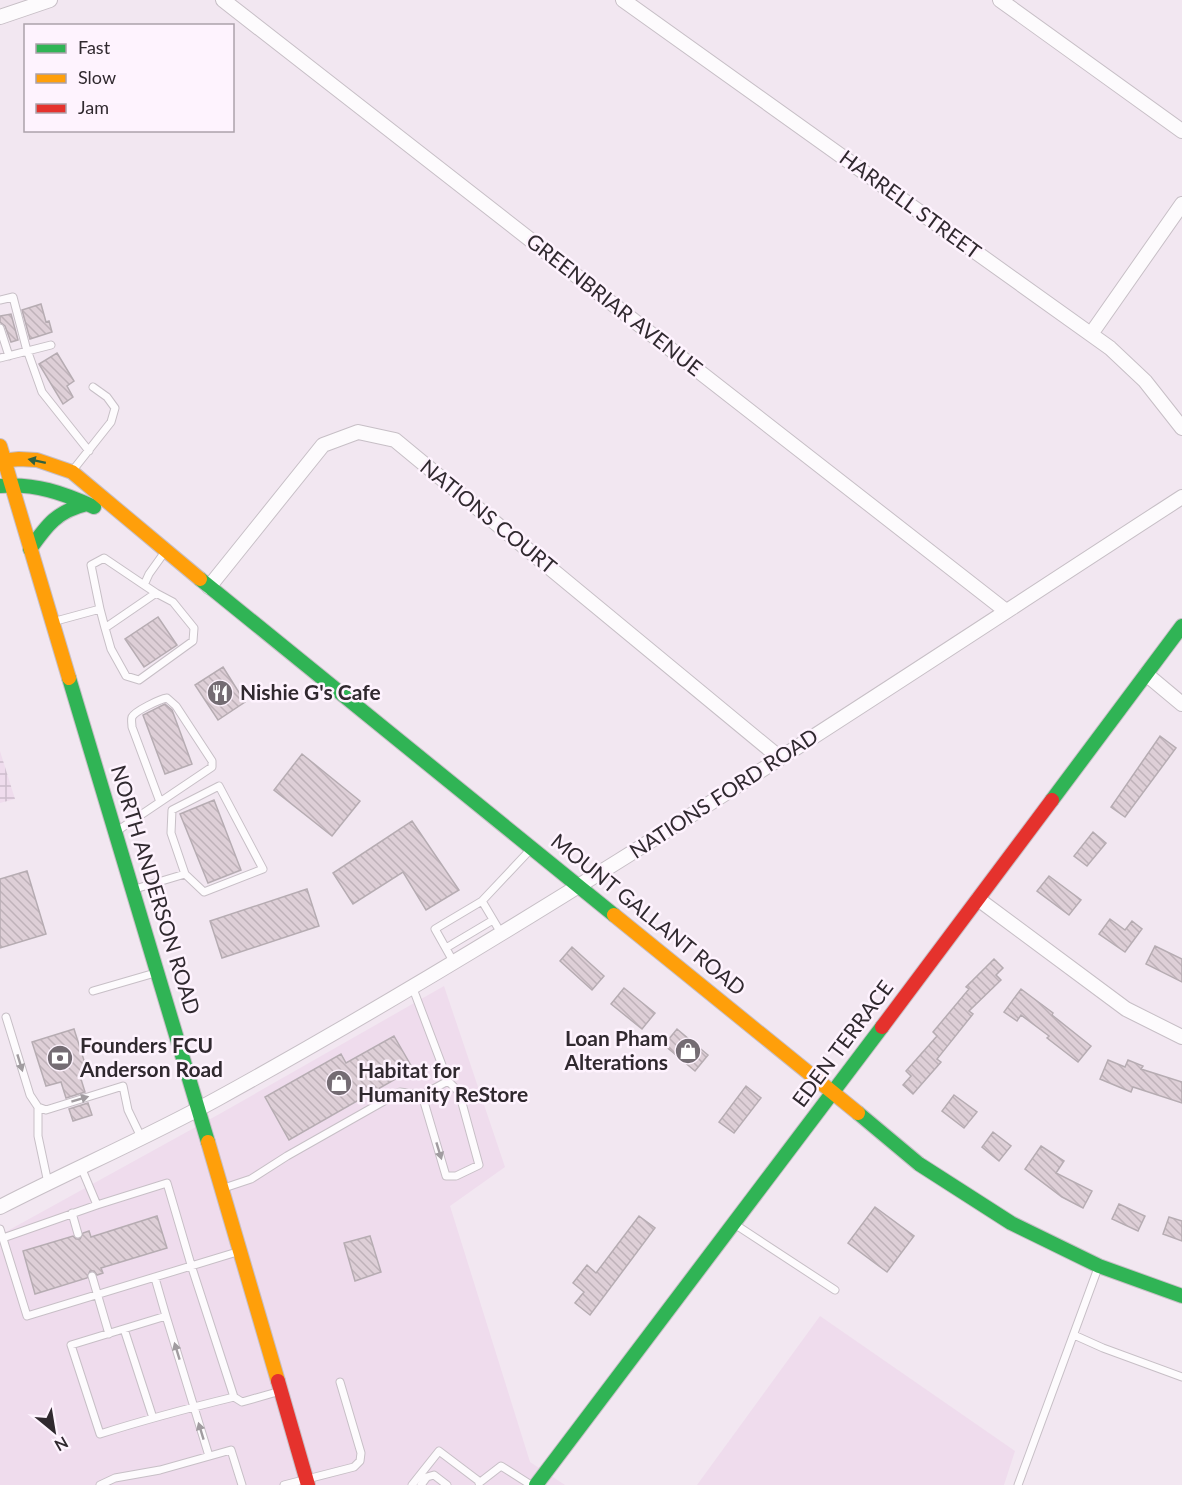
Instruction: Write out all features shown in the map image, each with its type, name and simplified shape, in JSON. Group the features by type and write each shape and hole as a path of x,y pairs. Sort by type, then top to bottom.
{"street":[{"path":"0,17 50,0"},
{"name":"GREENBRIAR AVENUE","path":"222,0 1006,611"},
{"name":"HARRELL STREET","path":"622,0 1110,348 1145,381 1182,428"},
{"path":"1000,0 1182,131"},
{"path":"1091,334 1182,204"},
{"name":"NATIONS COURT","path":"209,587 322,445 358,432 395,440 780,758"},
{"name":"NORTH ANDERSON ROAD","path":"0,446 6,485 30,549 158,973 307,1482"},
{"name":"MOUNT GALLANT ROAD","path":"2,460 30,459 72,472 209,587 919,1164 1011,1222 1099,1266 1182,1296"},
{"name":"MOUNT GALLANT ROAD","path":"6,485 38,485 120,514"},
{"name":"NATIONS FORD ROAD","path":"0,1207 198,1109 501,933 780,758 1182,496"},
{"path":"30,549 59,512 72,506 87,504"},
{"name":"EDEN TERRACE","path":"536,1485 1182,626"},
{"path":"1146,674 1182,704"},
{"path":"978,899 1126,1009 1182,1037"}],"lane":[{"path":"0,300 13,297 27,351 42,392 89,451"},
{"path":"0,328 9,356"},
{"path":"0,358 51,345"},
{"path":"72,472 111,422 115,408 107,397 93,387"},
{"path":"144,585 166,551"},
{"path":"104,558 144,585 173,602 194,628 194,641 139,680 126,676 111,650 92,565 104,558"},
{"path":"105,628 156,593"},
{"path":"52,622 100,609"},
{"path":"115,832 162,800 212,767 212,761 176,706 167,698 134,714 131,719 132,727 162,800 172,810 171,833 185,874 204,892 263,870 219,786 172,810"},
{"path":"453,961 435,929 482,902 532,848"},
{"path":"132,889 185,874"},
{"path":"482,902 501,933"},
{"path":"446,948 493,920"},
{"path":"93,991 158,973"},
{"path":"412,986 448,1081 459,1092 478,1166 456,1176 446,1176 422,1095"},
{"path":"6,1017 30,1095 38,1107 38,1136 48,1183"},
{"path":"222,1189 251,1179 400,1092 422,1095 448,1081"},
{"path":"38,1107 46,1110 123,1086 128,1110 141,1137"},
{"path":"81,1167 97,1204"},
{"path":"3,1238 97,1204 167,1183 234,1397 242,1402 280,1391"},
{"path":"72,1213 78,1234"},
{"path":"734,1224 835,1290"},
{"path":"0,1229 27,1316 192,1268 240,1251"},
{"path":"1018,1485 1099,1266"},
{"path":"92,1276 109,1334"},
{"path":"155,1278 209,1456"},
{"path":"166,1316 71,1345 100,1434 234,1397"},
{"path":"124,1329 153,1418"},
{"path":"1074,1335 1182,1377"},
{"path":"284,1485 307,1482 354,1467 360,1461 361,1453 340,1382"},
{"path":"100,1485 115,1478 160,1470 231,1450 243,1485"},
{"path":"412,1485 439,1451 478,1483 501,1466 531,1485"},
{"path":"421,1485 427,1477 434,1475 447,1485"}],"shaded area":[{"path":"0,751 15,799 0,803"},
{"path":"444,986 505,1167 450,1206 530,1462 565,1485 0,1485 0,1235"},
{"path":"820,1316 1015,1451 1004,1485 697,1485"}],"building":[{"path":"41,304 46,322 49,321 52,332 30,339 22,310"},
{"path":"11,314 18,340 11,342 5,326 0,322 0,316"},
{"path":"57,353 74,381 67,386 73,397 63,404 39,364"},
{"path":"158,617 177,645 144,667 125,639"},
{"name":"Nishie G's Cafe","path":"223,667 245,702 218,720 195,685"},
{"path":"165,704 172,710 192,764 165,774 143,715"},
{"path":"1160,736 1176,748 1125,817 1111,807"},
{"path":"302,754 360,801 332,836 274,790"},
{"path":"214,800 241,870 208,883 180,814"},
{"path":"412,821 459,890 426,910 403,872 353,904 333,873"},
{"path":"1093,832 1106,843 1087,866 1074,856"},
{"path":"27,871 46,934 0,948 0,879"},
{"path":"1049,876 1081,900 1069,915 1037,891"},
{"path":"307,889 319,926 222,958 210,921"},
{"path":"1110,919 1125,930 1132,921 1142,929 1125,952 1099,934"},
{"path":"1155,946 1182,959 1182,982 1146,964"},
{"path":"572,947 604,976 592,990 560,961"},
{"path":"994,959 1003,968 996,975 1001,980 969,1011 973,1014 937,1059 941,1062 913,1094 903,1085 911,1076 906,1071 937,1036 933,1032 969,989 966,987"},
{"path":"624,988 655,1013 642,1029 611,1004"},
{"path":"1021,989 1091,1046 1078,1062 1021,1015 1017,1021 1004,1012"},
{"name":"Founders FCU Anderson Road","path":"74,1029 88,1073 80,1076 85,1092 66,1098 61,1082 46,1086 32,1042"},
{"path":"677,1029 708,1055 695,1071 664,1045"},
{"name":"Habitat for Humanity ReStore","path":"394,1036 413,1069 289,1140 265,1097 341,1054 346,1063"},
{"path":"1108,1060 1125,1067 1128,1060 1143,1066 1141,1069 1182,1082 1182,1103 1133,1087 1131,1092 1100,1079"},
{"path":"746,1086 761,1098 734,1133 719,1122"},
{"path":"954,1095 977,1112 964,1128 942,1111"},
{"path":"88,1103 92,1115 73,1121 69,1109"},
{"path":"993,1132 1011,1146 999,1161 982,1147"},
{"path":"1041,1146 1064,1161 1056,1173 1092,1191 1083,1208 1062,1197 1025,1169"},
{"path":"1119,1204 1145,1216 1138,1231 1112,1219"},
{"path":"875,1207 914,1236 887,1272 848,1243"},
{"path":"157,1216 167,1248 101,1268 103,1273 97,1275 94,1271 90,1271 87,1278 35,1294 23,1251 73,1236 80,1239 83,1233 89,1231 91,1237"},
{"path":"639,1216 655,1228 590,1315 575,1303 584,1292 573,1283 587,1265 596,1273"},
{"path":"1169,1217 1182,1221 1182,1241 1163,1234"},
{"path":"370,1236 381,1272 355,1281 344,1243"}],"traffic: fast":[{"path":"0,486 13,485 48,490 94,507"},
{"path":"30,549 60,515 87,504"},
{"path":"200,579 614,915"},
{"path":"1052,800 1182,626"},
{"path":"69,678 208,1142"},
{"path":"536,1485 882,1027"},
{"path":"858,1113 919,1164 1011,1223 1099,1266 1182,1296"}],"traffic: slow":[{"path":"0,446 69,678"},
{"path":"0,461 37,460 72,472 200,579"},
{"path":"614,915 858,1113"},
{"path":"208,1142 278,1381"}],"traffic: jam":[{"path":"882,1027 1052,800"},
{"path":"278,1381 308,1485"}],"place":[{"name":"Nishie G's Cafe","path":"220,693"},
{"name":"Loan Pham Alterations","path":"688,1051"},
{"name":"Founders FCU Anderson Road","path":"60,1058"},
{"name":"Habitat for Humanity ReStore","path":"339,1083"}]}
